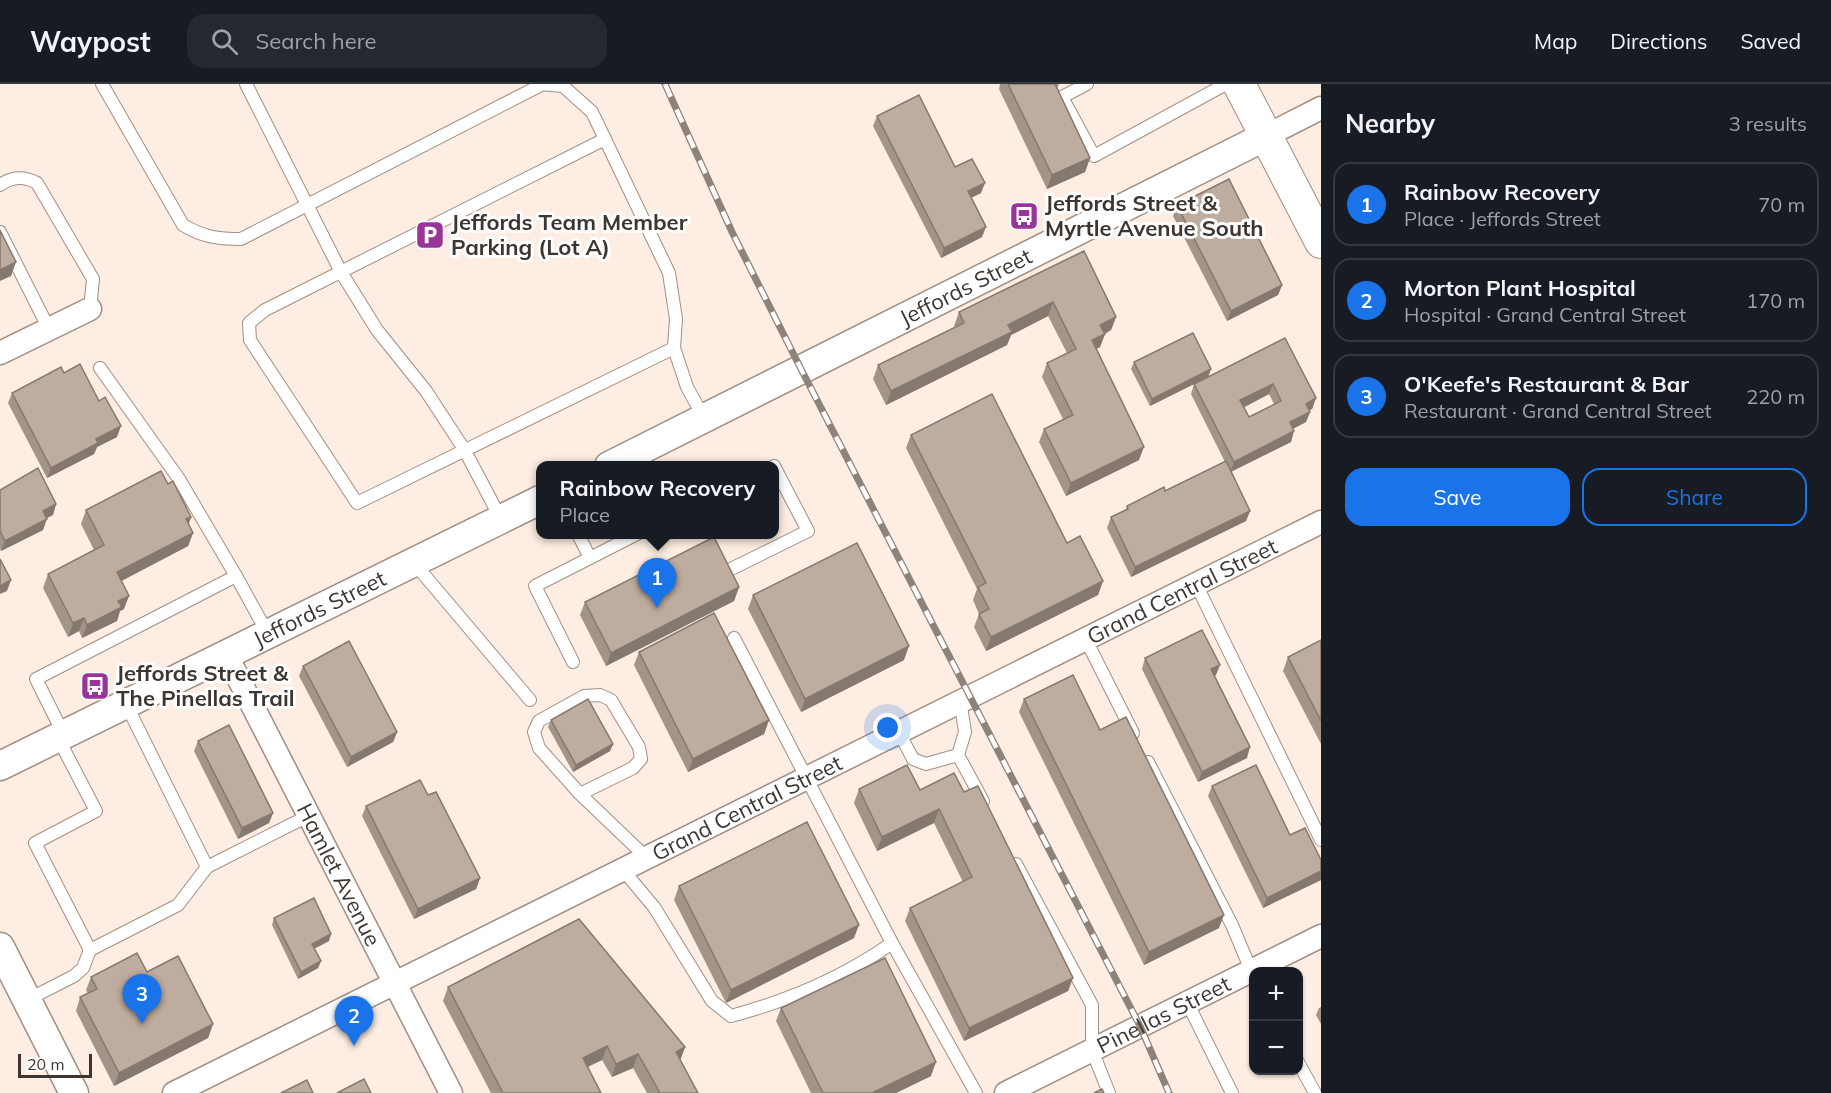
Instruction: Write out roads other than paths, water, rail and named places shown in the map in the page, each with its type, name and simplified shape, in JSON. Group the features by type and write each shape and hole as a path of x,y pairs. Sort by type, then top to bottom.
{"main road":[{"path":"1239,84 1321,242"}],"street":[{"name":"Jeffords Street","path":"617,461 1321,108"},
{"path":"0,353 90,309"},
{"name":"Jeffords Street","path":"0,766 536,502"},
{"name":"Grand Central Street","path":"174,1093 1321,522"},
{"name":"Hamlet Avenue","path":"226,654 397,983 451,1093"},
{"name":"Pinellas Street","path":"1263,967 1321,936"},
{"path":"0,946 74,1093"},
{"name":"Pinellas Street","path":"1006,1093 1186,1002 1249,974"}],"lane":[{"path":"102,84 183,225 198,234 216,240 241,239 543,84"},
{"path":"246,84 342,272 377,330 426,391 464,449 501,519"},
{"path":"538,84 563,86 592,112 669,273 676,319 674,348 687,387 704,418"},
{"path":"1086,84 1062,97 1094,156 1226,84"},
{"path":"605,139 265,310 249,323 250,340 357,503 674,348"},
{"path":"0,185 12,178 25,177 37,183 93,279 90,309"},
{"path":"0,232 49,329"},
{"path":"100,368 180,479 268,634"},
{"path":"729,570 808,531 779,475"},
{"path":"580,539 590,558"},
{"path":"573,662 535,586 627,539"},
{"path":"414,563 530,700"},
{"path":"90,950 35,843 96,812 36,679 236,576"},
{"path":"1197,584 1321,840"},
{"path":"734,638 892,943 976,1093"},
{"path":"1085,638 1232,926 1249,967"},
{"path":"580,794 633,768 641,759 639,747 611,700 600,695 584,696 539,721 534,732 539,748 580,794 647,858"},
{"path":"960,700 965,732 958,755 992,818"},
{"path":"126,704 207,867"},
{"path":"898,731 913,759 926,764 958,755"},
{"path":"27,1000 74,976 83,968 90,950 178,905 207,867 310,815"},
{"path":"1008,849 1092,1005 1092,1050 1109,1093"},
{"path":"623,870 654,908 712,1001 730,1016 774,1005 869,959 892,943"},
{"path":"1186,1002 1232,1093"},
{"path":"1303,1070 1315,1093"}],"railway":[{"path":"665,84 732,232 1140,1026 1169,1093"}],"place":[{"name":"Jeffords Street & Myrtle Avenue South","path":"1024,216"},
{"name":"Jeffords Team Member Parking (Lot A)","path":"430,235"},
{"name":"Rainbow Recovery","path":"657,608"},
{"name":"Jeffords Street & The Pinellas Trail","path":"95,686"},
{"name":"O'Keefe's Restaurant & Bar","path":"142,1024"},
{"name":"Morton Plant Hospital","path":"354,1046"}]}
